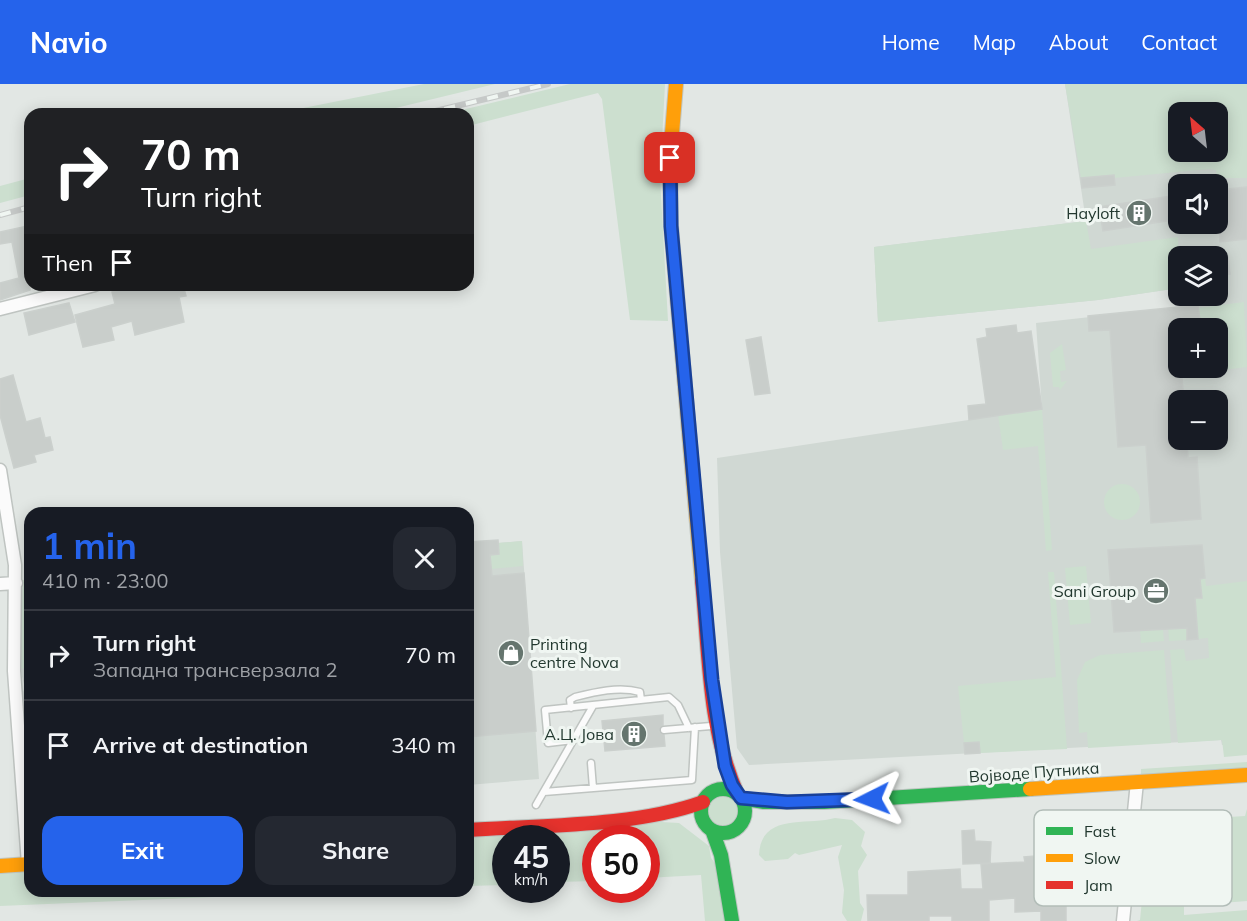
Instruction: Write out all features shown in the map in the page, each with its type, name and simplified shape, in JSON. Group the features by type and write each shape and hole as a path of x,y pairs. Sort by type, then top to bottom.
{"main road":[{"path":"676,84 671,146 671,226 715,709 725,766 746,814 732,853 731,917"},
{"path":"715,709 713,772 701,815 721,855 731,917"},
{"name":"Војводе Путника","path":"739,796 764,802 824,802 1247,775"},
{"path":"474,830 625,819 676,812 723,789 739,796"},
{"name":"Војводе Путника","path":"740,826 767,813 824,802"},
{"path":"625,819 679,819 728,833 740,826"},
{"path":"0,866 24,864"}],"street":[{"path":"0,309 71,291"},
{"path":"0,470 11,531 16,583 14,671 24,800"},
{"path":"0,584 16,583"},
{"path":"1134,810 1137,782"},
{"path":"1123,921 1125,906"}],"lane":[{"path":"571,708 570,700 575,697 607,691 640,692 641,700"},
{"path":"544,792 692,780 692,728 678,705 669,697 545,710 548,743 573,740"},
{"path":"536,805 593,706"},
{"path":"664,730 711,726"},
{"path":"591,763 592,788"}],"shaded area":[{"path":"1065,84 1247,84 1247,743 1222,745 1221,740 749,765 737,748 720,552 717,458 1042,409 1036,323 1181,306 1228,306 1228,246 1168,246 1168,290 1098,300 878,322 874,247 1086,221"},
{"path":"522,541 539,779 474,784 474,542"},
{"path":"23,580 24,580 24,684 20,669"},
{"path":"24,690 24,722 22,693"}],"green space":[{"path":"424,84 495,84 396,108 303,108"},
{"path":"570,84 665,84 660,178 668,321 630,320 602,99 598,93 474,124 474,108 470,108"},
{"path":"1065,84 1247,84 1247,178 1228,178 1228,174 1216,174 1216,170 1209,169 1114,178 1113,175 1081,178"},
{"path":"24,180 24,197 0,203 0,186"},
{"path":"1086,221 1091,249 1178,237 1178,246 1168,246 1168,290 1098,300 878,322 874,247"},
{"path":"1244,302 1247,367 1228,369 1228,318 1200,318 1198,308 1228,306 1228,304"},
{"path":"1062,344 1066,370 1060,371 1061,382 1067,381 1060,390 1059,387 1053,387 1050,353"},
{"path":"1042,409 1052,550 1046,551 1038,446 1003,450 998,415"},
{"path":"1122,484 1135,489 1140,502 1135,515 1122,520 1109,515 1104,502 1109,489"},
{"path":"522,541 523,566 491,569 490,555 498,543"},
{"path":"1086,566 1091,623 1070,625 1065,568"},
{"path":"1048,572 1054,572 1067,749 980,753 979,742 964,743 958,686 1056,677"},
{"path":"1205,578 1206,586 1247,581 1247,755 1224,757 1222,740 1178,743 1170,650 1184,649 1186,661 1209,658 1208,638 1198,639 1195,598 1202,598 1200,579"},
{"path":"23,580 24,580 24,668 20,669"},
{"path":"1173,607 1175,629 1187,628 1187,640 1169,641 1167,608"},
{"path":"1161,608 1164,641 1141,643 1140,630"},
{"path":"1164,650 1171,743 1088,748 1087,732 1079,733 1077,680 1085,662 1100,655"},
{"path":"1247,762 1247,769 1141,777 1141,769"},
{"path":"723,797 733,801 737,811 733,821 723,825 713,821 709,811 713,801"},
{"path":"1247,809 1247,901 1232,902 1232,817 1245,816"},
{"path":"835,818 852,820 865,832 861,846 867,855 858,871 860,903 864,909 861,921 847,921 842,913 844,890 838,857 842,845 799,855 795,853 788,859 765,861 759,855 762,841 768,832 777,827 787,823"},
{"path":"679,823 709,846 711,858 718,867 725,921 705,921 701,875 660,877 660,825 620,825"},
{"path":"582,828 582,881 570,882 570,829"},
{"path":"492,834 492,885 474,886 474,836"},
{"path":"24,866 24,897 213,897 0,906 0,868"},
{"path":"1141,906 1184,906 1184,915 1247,910 1247,921 1137,921 1140,920"}],"building":[{"path":"1114,175 1115,185 1082,188 1081,178"},
{"path":"1247,187 1247,239 1220,242 1220,234 1228,234 1228,189"},
{"name":"Hayloft","path":"1168,196 1168,221 1103,231 1099,207"},
{"path":"24,227 24,291 27,291 0,300 0,283 19,278 12,242 0,244 0,232"},
{"path":"185,291 186,296 179,297 184,322 135,335 132,321 111,327 114,340 83,347 75,315 115,304 112,292"},
{"path":"69,303 75,322 29,335 24,313"},
{"path":"1198,306 1200,318 1168,318 1168,378 1182,378 1183,390 1168,390 1168,450 1188,450 1188,458 1197,457 1201,519 1151,523 1146,445 1118,447 1110,330 1089,331 1088,316"},
{"path":"1016,325 1017,333 1031,331 1042,409 969,420 968,406 986,404 977,339 987,337 986,329"},
{"path":"761,337 770,393 755,395 746,340"},
{"path":"13,375 26,422 40,418 45,438 50,437 53,450 34,455 36,462 14,468 0,415 0,379"},
{"name":"Printing centre Nova","path":"498,540 499,554 490,555 492,576 524,573 536,731 474,736 474,542"},
{"name":"Sani Group","path":"1202,545 1205,578 1200,579 1202,598 1195,598 1198,639 1187,640 1187,628 1114,632 1108,550"},
{"name":"А.Ц. Јова","path":"663,715 663,725 659,731 664,735 665,746 605,751 602,721"},
{"path":"979,742 980,753 965,754 964,743"},
{"path":"974,830 975,841 991,842 990,863 963,864 962,831"},
{"path":"1034,856 1034,906 1066,906 1066,921 1041,921 1041,911 1015,912 1015,898 989,900 989,921 952,921 952,916 929,916 929,921 868,921 867,895 908,895 908,872 960,869 961,889 983,889 981,864 1025,862 1024,857"}],"railway":[{"path":"448,108 548,84"},
{"path":"0,215 24,209"}],"traffic: fast":[{"path":"723,789 732,790 739,795 744,802 745,811 744,820 739,827 732,832 723,833 714,832 707,827 702,820 701,811 702,802 707,795 714,790 723,789"},
{"path":"741,798 764,802 824,802 1030,789"},
{"path":"712,830 721,855 732,921"}],"traffic: slow":[{"path":"676,84 670,158 671,226 702,581"},
{"path":"1030,789 1247,775"},
{"path":"0,866 24,864"}],"traffic: jam":[{"path":"702,581 715,716 727,768 737,793"},
{"path":"474,830 618,821 676,810 703,802"}],"place":[{"name":"Hayloft","path":"1139,213"},
{"name":"Sani Group","path":"1156,591"},
{"name":"Printing centre Nova","path":"511,653"},
{"name":"А.Ц. Јова","path":"634,734"}],"route":[{"path":"670,158 671,226 698,535 715,709 725,766 732,785 741,798 764,802 872,799"}]}
